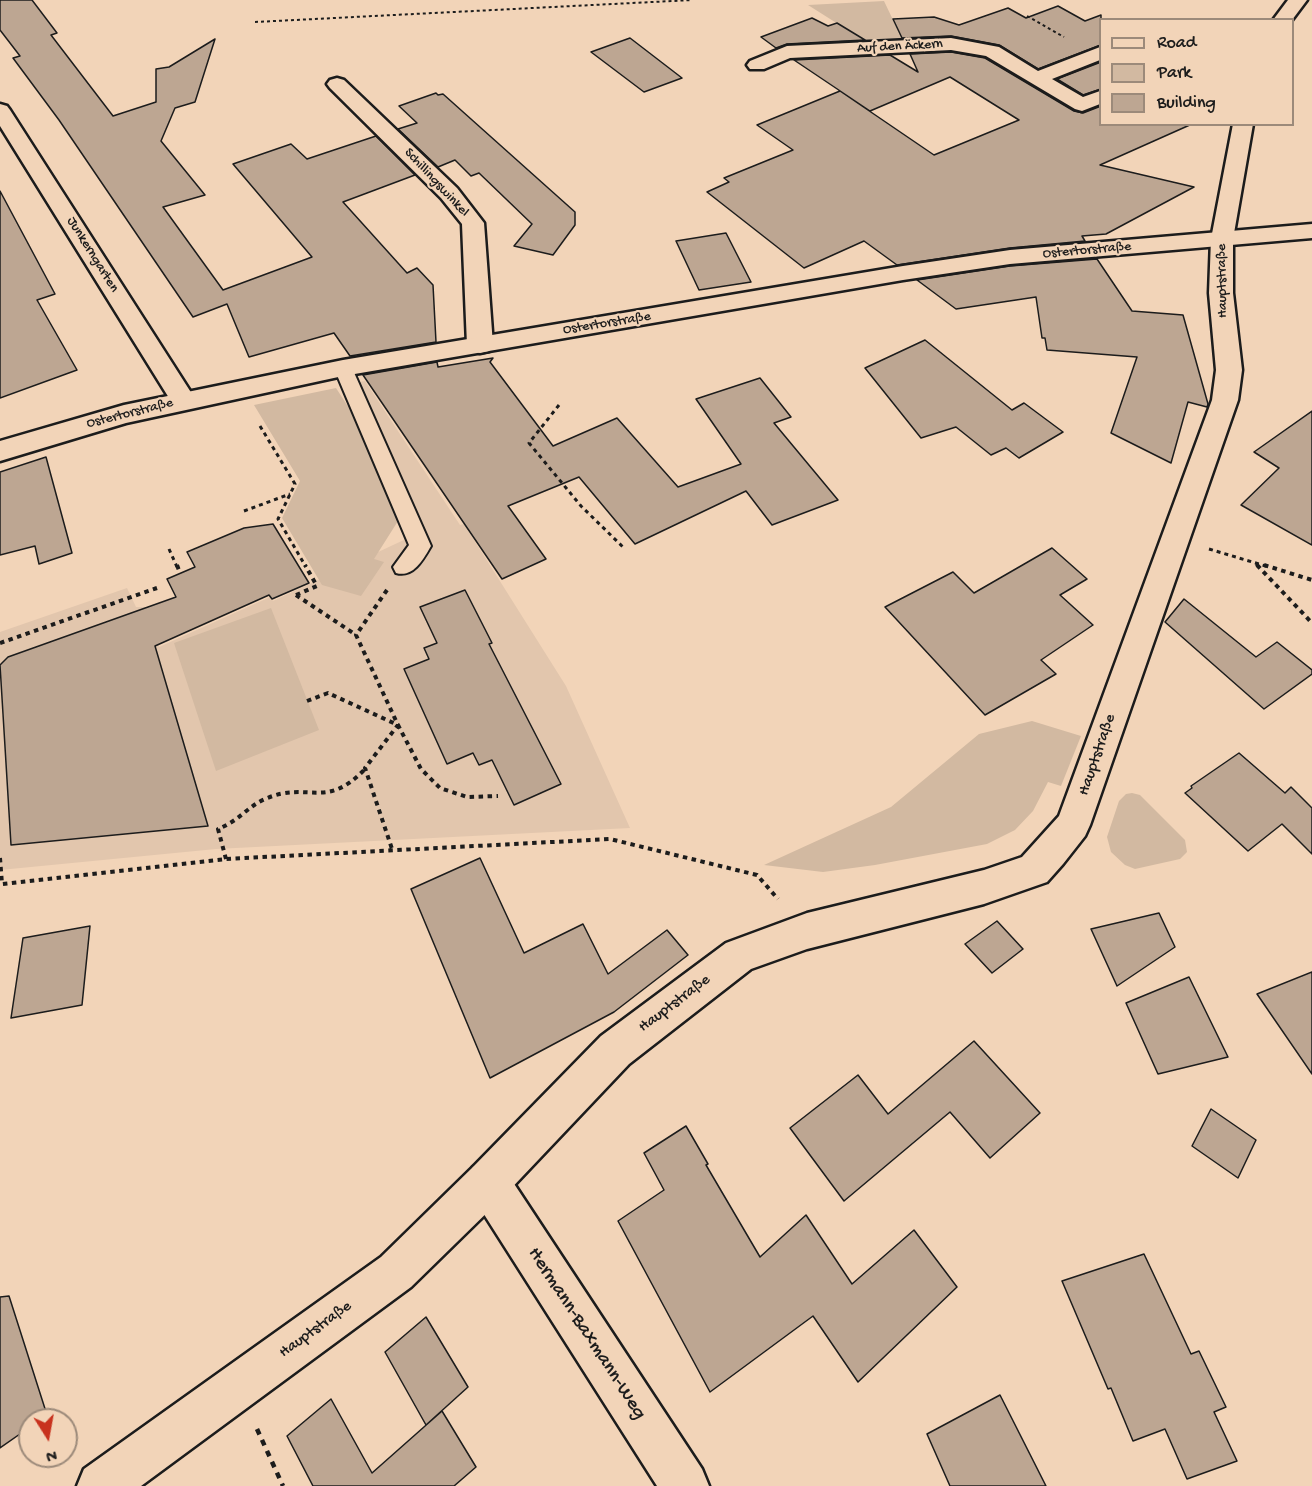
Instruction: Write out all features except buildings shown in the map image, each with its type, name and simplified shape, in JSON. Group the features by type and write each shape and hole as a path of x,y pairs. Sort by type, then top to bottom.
{"street":[{"path":"1284,18 1298,0"},
{"name":"Auf den Äckern","path":"757,65 787,52 951,44 992,51 1082,105 1099,98"},
{"path":"1037,78 1099,54"},
{"path":"1067,66 1099,84"},
{"name":"Schillingswinkel","path":"337,84 449,193 473,223 480,345"},
{"name":"Junkerngarten","path":"0,110 183,400"},
{"name":"Hauptstraße","path":"101,1486 396,1272 488,1182 615,1050 740,956 807,931 984,887 1034,870 1051,853 1073,825 1225,400 1229,370 1221,293 1222,239 1243,126"},
{"name":"Ostertorstraße","path":"0,451 124,414 183,400 343,368 480,345 1010,257 1312,231"},
{"name":"Hermann-Baxmann-Weg","path":"488,1182 685,1486"}],"lane":[{"path":"343,368 420,546 404,567"}],"path":[{"path":"255,22 692,0"},
{"path":"559,405 530,443 581,506 625,549"},
{"path":"260,426 295,484 278,519 317,586 296,595 356,636 421,769 440,788 467,797 498,796"},
{"path":"244,511 290,493"},
{"path":"1174,538 1312,580"},
{"path":"169,549 180,573"},
{"path":"1256,563 1312,623"},
{"path":"356,636 404,567"},
{"path":"0,643 157,588"},
{"path":"307,701 328,693 398,725"},
{"path":"226,859 218,830 243,816 264,799 290,792 330,794 345,788 357,779 398,725"},
{"path":"365,768 392,849"},
{"path":"0,858 2,884 226,859 610,839 757,875 807,931"},
{"path":"255,1425 283,1486"}],"shaded area":[{"path":"365,381 460,525 464,524 566,686 630,828 216,849 0,870 0,632 127,588 136,607 145,607 159,647 270,597 273,601 406,539 343,385"}],"green space":[{"path":"884,1 903,41 868,43 808,5"},
{"path":"336,388 349,408 398,521 374,559 384,562 361,596 322,585 282,518 300,481 254,405"},
{"path":"271,608 319,730 216,771 174,643"},
{"path":"1032,721 1081,736 1061,786 1048,782 1033,811 1015,830 987,844 875,865 823,872 764,865 891,807 979,734"},
{"path":"1126,794 1140,795 1185,840 1187,852 1180,859 1135,869 1125,865 1111,852 1107,837 1119,801"}]}
